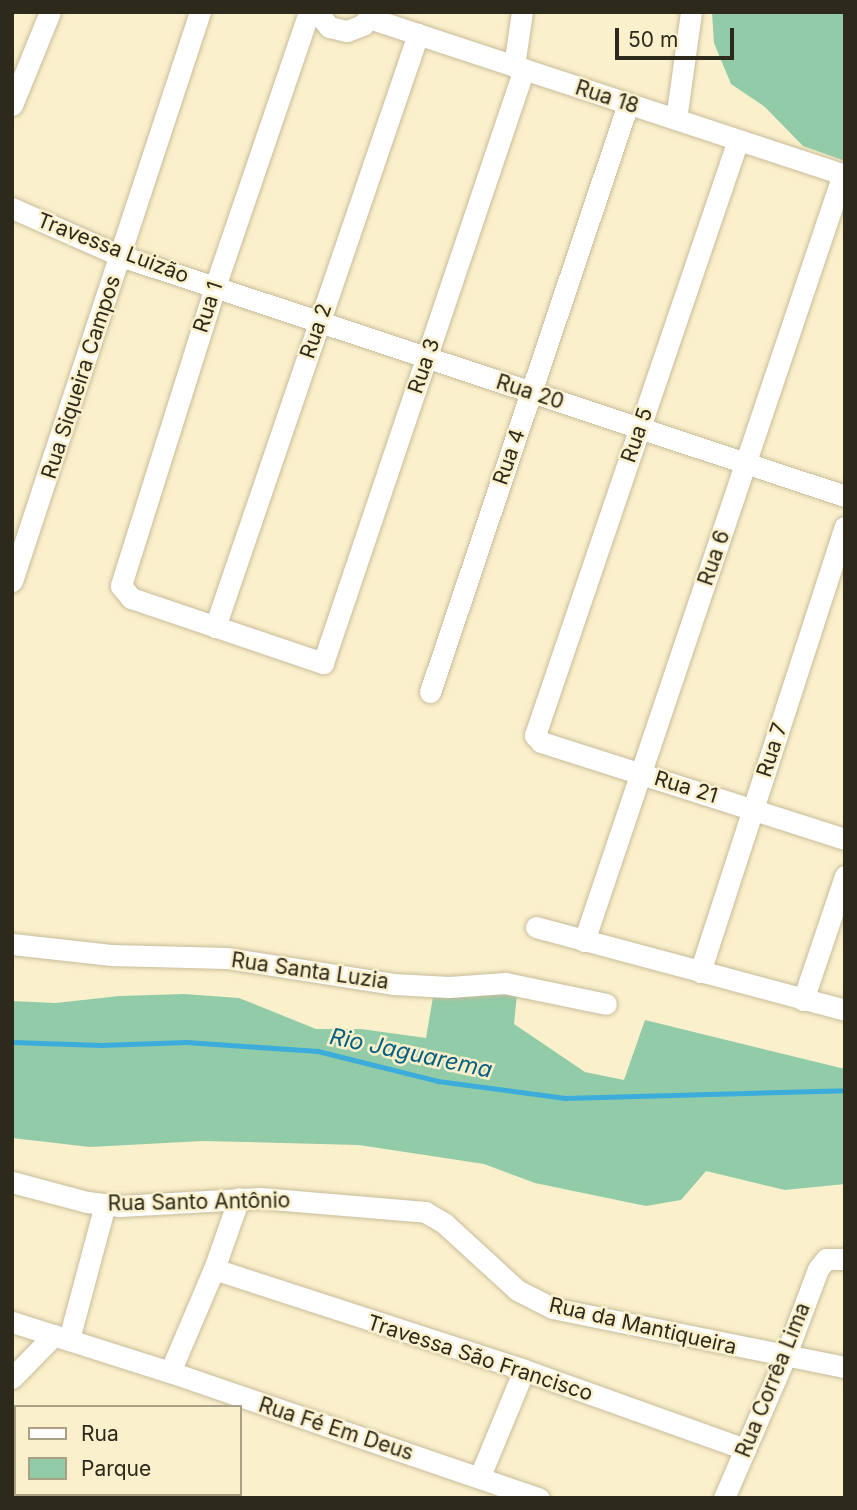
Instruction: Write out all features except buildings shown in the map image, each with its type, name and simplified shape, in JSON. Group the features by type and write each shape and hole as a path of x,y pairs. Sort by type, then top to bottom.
{"street":[{"path":"12,105 50,12"},
{"name":"Rua Siqueira Campos","path":"12,582 200,12"},
{"name":"Rua 1","path":"215,627 131,598 123,592 122,577 215,287 309,12"},
{"name":"Rua 3","path":"215,627 323,663 427,358 519,68 522,12"},
{"path":"676,119 691,12"},
{"path":"299,38 313,24 323,20 347,31 363,24 371,15"},
{"name":"Rua 18","path":"371,15 519,68 844,174"},
{"name":"Rua 2","path":"215,627 418,34"},
{"name":"Rua 4","path":"430,692 628,103"},
{"name":"Rua 5","path":"536,730 738,140"},
{"name":"Rua 6","path":"584,941 844,174"},
{"name":"Travessa Luizão","path":"12,208 121,256 215,287"},
{"name":"Rua 20","path":"215,287 845,496"},
{"name":"Rua 7","path":"700,972 845,527"},
{"name":"Rua 21","path":"536,730 536,739 541,743 753,807 845,839"},
{"path":"803,1000 845,876"},
{"path":"536,927 845,1010"},
{"name":"Rua Santa Luzia","path":"12,944 111,955 227,958 393,984 449,987 505,983 606,1004"},
{"name":"Rua Santo Antônio","path":"12,1182 105,1205 239,1198 342,1203 430,1214"},
{"path":"170,1371 214,1269 239,1198"},
{"path":"12,1378 62,1337 105,1205"},
{"name":"Rua da Mantiqueira","path":"430,1214 444,1223 499,1276 525,1296 552,1308 845,1367"},
{"name":"Rua Corrêa Lima","path":"724,1498 785,1357 822,1262 834,1258 845,1259"},
{"name":"Travessa São Francisco","path":"214,1269 524,1370 744,1449"},
{"name":"Rua Fé Em Deus","path":"12,1322 170,1371 539,1498"},
{"path":"480,1476 524,1370"}],"green space":[{"path":"712,12 845,12 845,161 803,146 765,107 731,84 714,43"},
{"path":"184,994 239,998 316,1029 361,1029 426,1038 433,997 517,994 514,1024 585,1072 624,1080 645,1020 845,1069 845,1184 785,1190 706,1171 681,1200 646,1206 535,1183 484,1164 359,1145 203,1141 90,1147 12,1138 12,1001 55,1003 120,996"}],"waterway":[{"name":"Rio Jaguarema","path":"12,1042 101,1045 186,1042 318,1051 438,1081 565,1098 845,1090"}]}
